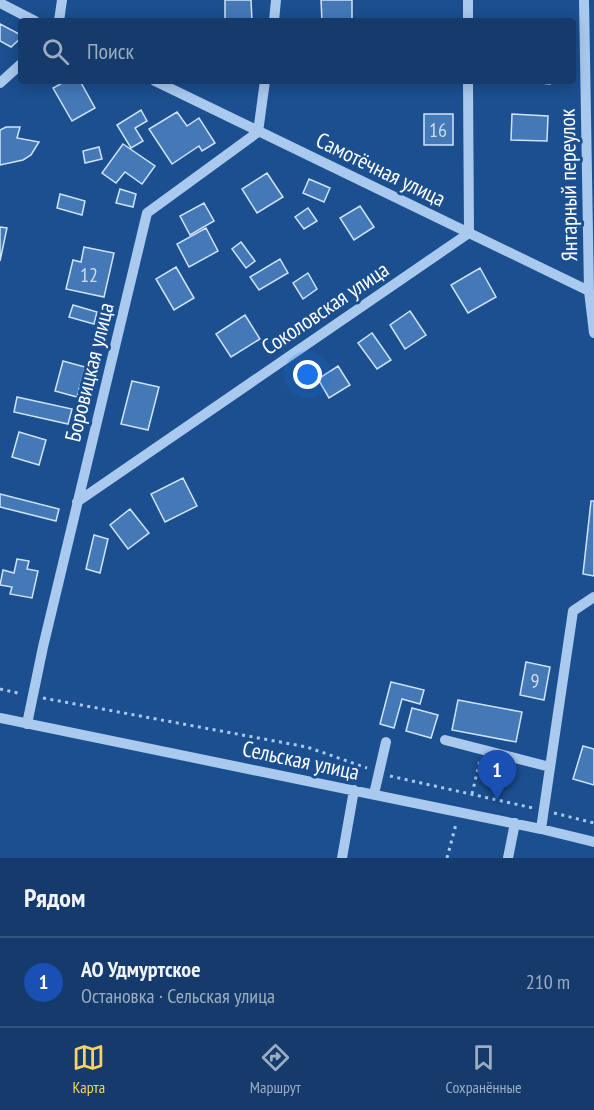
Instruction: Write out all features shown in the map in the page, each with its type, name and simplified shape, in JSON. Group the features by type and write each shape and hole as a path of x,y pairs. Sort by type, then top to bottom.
{"street":[{"path":"59,18 62,0"},
{"path":"273,18 276,0"},
{"path":"468,0 468,18"},
{"name":"Янтарный переулок","path":"584,0 589,291 594,333"},
{"path":"0,3 29,18"},
{"path":"0,83 18,67"},
{"name":"Самотёчная улица","path":"161,84 589,291"},
{"path":"258,132 265,84"},
{"path":"468,84 469,233"},
{"name":"Боровицкая улица","path":"27,724 77,502 147,213 258,132"},
{"name":"Соколовская улица","path":"77,502 469,233"},
{"path":"541,829 573,611 594,597"},
{"name":"Сельская улица","path":"0,718 515,823 594,842"},
{"path":"445,740 550,767"},
{"path":"374,795 386,742"},
{"path":"342,858 354,790"},
{"path":"508,858 515,823"}],"path":[{"path":"0,689 307,747 397,778 594,823"},
{"path":"472,795 482,750"}],"building":[{"path":"225,0 251,0 252,18 225,18"},
{"path":"321,0 352,0 352,18 322,18"},
{"path":"0,24 18,33 18,41 11,47 0,41"},
{"path":"60,84 82,84 95,108 72,121 53,88"},
{"path":"141,110 147,121 135,128 143,141 131,148 117,125"},
{"path":"177,112 187,126 199,118 215,143 202,151 199,146 172,164 149,129"},
{"path":"424,114 453,114 453,145 424,145"},
{"path":"512,114 548,116 547,141 511,140"},
{"path":"6,127 20,127 17,138 39,142 31,155 23,160 0,165 0,130"},
{"path":"123,144 155,166 142,184 125,172 116,183 102,173"},
{"path":"99,147 102,159 85,163 83,151"},
{"path":"267,173 283,197 257,213 242,189"},
{"path":"309,179 330,188 324,202 303,193"},
{"path":"120,189 136,194 133,207 116,203"},
{"path":"60,194 85,201 82,215 57,208"},
{"path":"204,203 214,221 190,235 180,216"},
{"path":"360,206 374,227 354,240 340,218"},
{"path":"308,208 317,221 304,229 295,217"},
{"path":"0,227 7,228 0,261"},
{"path":"206,228 218,251 189,267 177,244"},
{"path":"241,242 255,261 246,268 232,249"},
{"path":"84,247 114,253 104,297 66,289 73,260 81,262"},
{"path":"280,259 288,273 259,290 250,277"},
{"path":"176,267 194,298 174,310 156,279"},
{"path":"480,268 496,297 468,313 451,285"},
{"path":"308,273 317,289 303,299 293,283"},
{"path":"73,305 97,312 94,324 69,317"},
{"path":"410,311 426,335 405,349 390,325"},
{"path":"245,315 260,339 231,357 216,334"},
{"path":"372,333 391,360 377,369 358,343"},
{"path":"63,361 85,367 77,397 55,391"},
{"path":"338,366 350,385 329,398 318,379"},
{"path":"132,381 159,387 148,430 121,424"},
{"path":"17,397 72,409 68,424 14,412"},
{"path":"19,432 46,440 39,465 12,457"},
{"path":"183,478 197,506 165,522 151,494"},
{"path":"0,494 59,509 56,521 0,507"},
{"path":"591,501 594,501 594,576 583,574"},
{"path":"130,509 149,533 128,549 110,525"},
{"path":"94,535 108,539 100,573 86,569"},
{"path":"17,559 29,561 27,569 38,571 32,598 10,594 12,587 0,585 3,570 14,573"},
{"path":"526,662 550,667 544,700 520,695"},
{"path":"391,682 424,690 420,704 402,699 394,728 380,724"},
{"path":"458,700 522,712 516,742 452,730"},
{"path":"412,708 438,715 431,738 406,731"},
{"path":"583,746 594,749 594,785 573,779"}],"place":[{"name":"АО Удмуртское","path":"497,800"}]}
